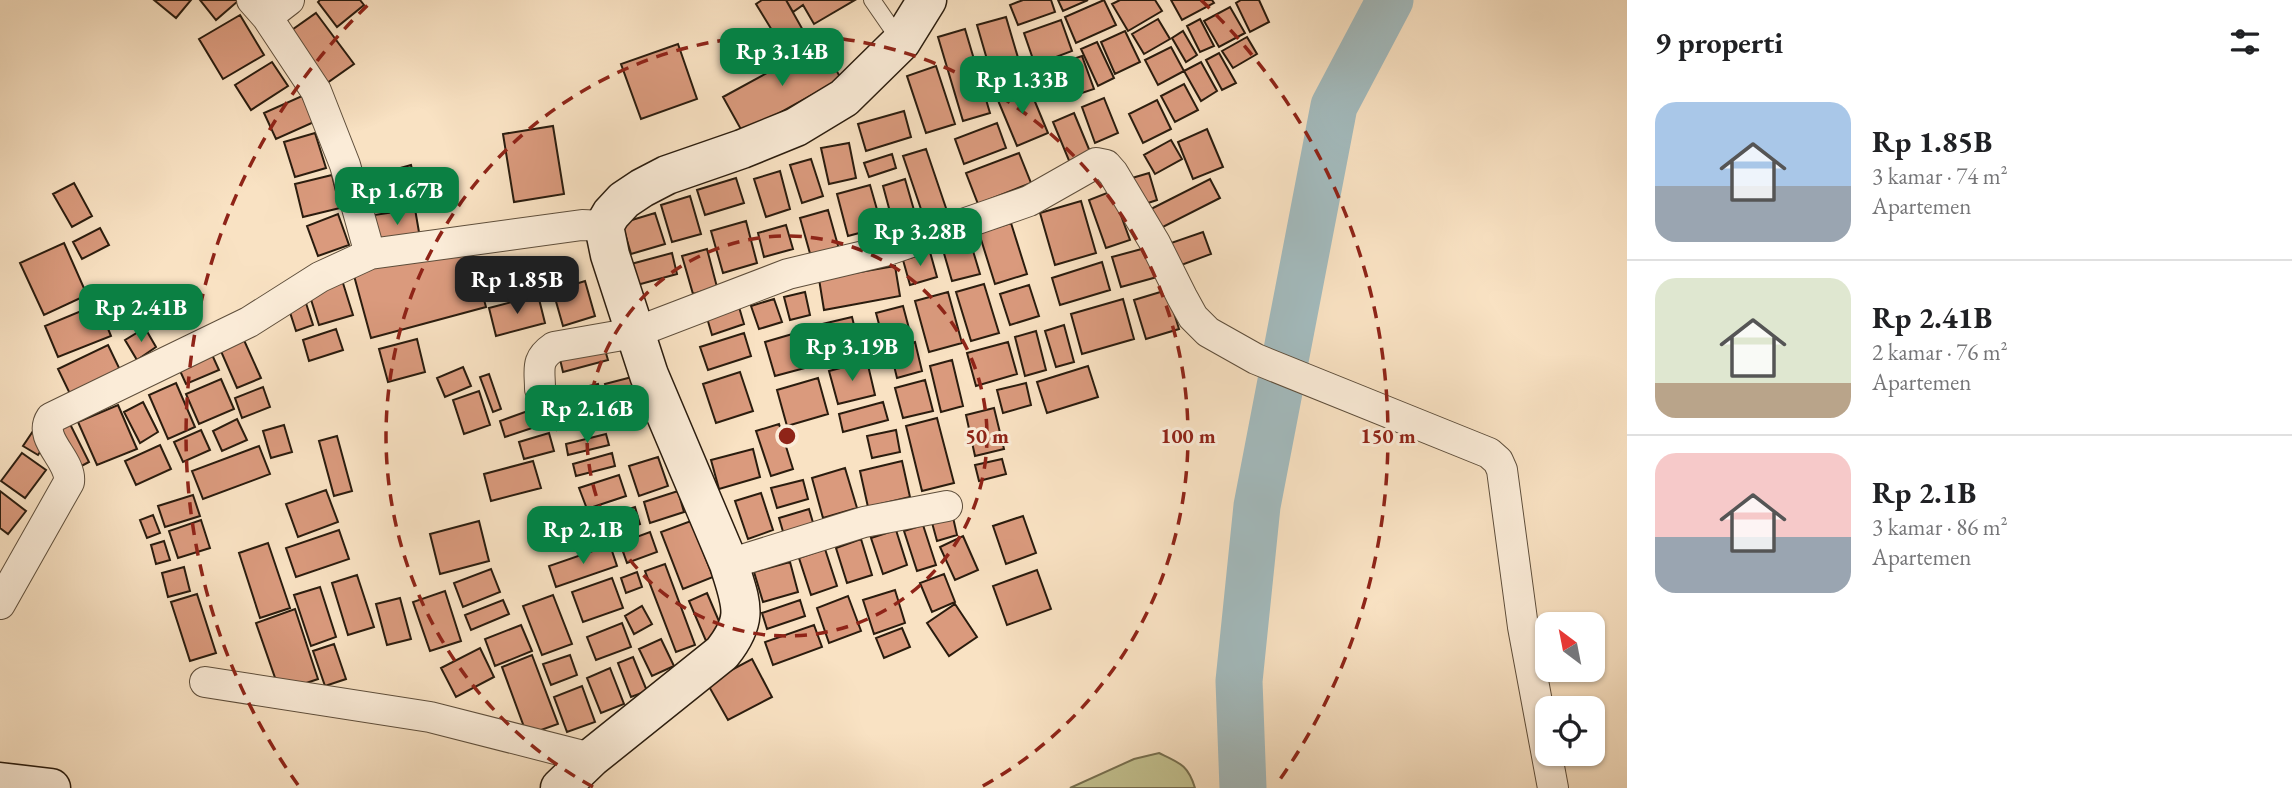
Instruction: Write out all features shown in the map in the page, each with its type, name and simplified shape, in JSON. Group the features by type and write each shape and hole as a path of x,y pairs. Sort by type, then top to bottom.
{"street":[{"path":"561,788 591,758 722,653 735,637 742,618 729,564 634,332 610,256 604,226 624,200 642,188 667,175 796,127 844,98 901,42 928,0"},
{"path":"270,6 316,91 345,165 370,254"},
{"path":"540,389 539,363 543,355 554,347 634,332 788,274 885,251 1029,201 1096,163 1102,163 1114,173 1194,317 1208,332 1256,359 1489,453 1497,461 1502,470 1523,627 1553,788"},
{"path":"0,604 69,482 70,472 48,434 51,418 249,322 320,277 370,254 582,225 604,226"},
{"path":"729,564 864,522 947,506"},
{"path":"205,682 430,717 591,758"},
{"path":"0,782 51,788"}],"lane":[{"path":"872,0 901,42"}],"shaded area":[{"path":"1159,753 1182,766 1195,788 1070,788 1134,759"}],"building":[{"path":"154,0 191,0 176,18"},
{"path":"200,0 237,0 238,1 216,20"},
{"path":"360,0 364,5 337,27 318,2"},
{"path":"762,0 786,0 804,32 781,45 756,4"},
{"path":"786,0 855,0 814,24 803,5 793,12"},
{"path":"1023,0 1051,0 1055,12 1018,25 1010,5"},
{"path":"1058,0 1088,0 1063,11"},
{"path":"1104,0 1116,25 1076,43 1065,17"},
{"path":"1120,0 1155,0 1162,11 1128,31 1112,4"},
{"path":"1171,0 1212,0 1214,3 1182,20"},
{"path":"1241,0 1259,0 1269,22 1250,32 1236,3"},
{"path":"1230,7 1245,33 1219,47 1204,21"},
{"path":"316,13 354,64 327,83 289,32"},
{"path":"240,15 264,55 223,79 199,39"},
{"path":"1006,17 1024,78 995,87 977,25"},
{"path":"1158,19 1170,39 1144,54 1132,34"},
{"path":"1200,19 1214,46 1200,52 1187,26"},
{"path":"1061,20 1072,51 1035,65 1024,33"},
{"path":"965,29 990,113 963,121 938,37"},
{"path":"1125,31 1140,62 1115,74 1101,42"},
{"path":"1183,31 1197,55 1186,62 1172,38"},
{"path":"1247,37 1257,54 1233,68 1222,51"},
{"path":"1097,42 1114,78 1098,86 1081,49"},
{"path":"822,43 841,79 743,133 723,97"},
{"path":"678,44 697,99 641,119 621,64"},
{"path":"1171,47 1184,71 1158,85 1145,60"},
{"path":"1219,53 1236,83 1222,90 1206,60"},
{"path":"1082,56 1094,89 1067,98 1055,65"},
{"path":"272,62 288,86 251,110 235,85"},
{"path":"1201,62 1217,91 1201,101 1184,71"},
{"path":"936,66 955,124 926,133 907,76"},
{"path":"1184,84 1198,110 1175,122 1161,96"},
{"path":"1028,85 1048,133 1017,146 997,98"},
{"path":"302,96 314,122 276,139 264,113"},
{"path":"1104,98 1118,133 1095,143 1082,107"},
{"path":"1157,100 1171,129 1143,143 1129,114"},
{"path":"904,111 911,137 866,151 858,124"},
{"path":"1074,113 1091,154 1070,163 1053,122"},
{"path":"997,123 1006,148 964,164 955,139"},
{"path":"553,126 564,194 514,202 503,134"},
{"path":"1207,129 1223,167 1193,179 1178,142"},
{"path":"315,133 326,168 295,177 284,142"},
{"path":"1171,140 1182,159 1155,174 1144,155"},
{"path":"849,143 856,178 829,184 821,148"},
{"path":"926,149 947,211 924,218 903,156"},
{"path":"1019,153 1031,183 978,204 966,173"},
{"path":"892,154 896,168 869,177 864,163"},
{"path":"811,159 823,196 802,203 790,165"},
{"path":"411,165 419,197 376,209 368,177"},
{"path":"780,171 790,209 766,217 754,179"},
{"path":"1149,173 1157,200 1139,206 1132,178"},
{"path":"332,175 340,208 303,217 295,184"},
{"path":"736,178 744,203 705,215 697,190"},
{"path":"905,179 916,217 893,223 883,186"},
{"path":"1210,179 1220,198 1157,230 1147,211"},
{"path":"74,183 92,216 72,227 53,194"},
{"path":"870,185 882,227 848,236 837,194"},
{"path":"1112,191 1130,240 1106,248 1089,200"},
{"path":"690,196 701,234 672,242 661,205"},
{"path":"1081,201 1096,253 1055,265 1040,213"},
{"path":"415,209 420,238 379,245 374,215"},
{"path":"828,210 839,249 811,257 800,218"},
{"path":"655,213 665,244 631,254 622,223"},
{"path":"338,214 349,245 318,256 307,226"},
{"path":"746,221 757,263 723,273 711,231"},
{"path":"1011,223 1027,274 995,284 979,233"},
{"path":"786,225 793,249 764,257 758,233"},
{"path":"100,228 109,245 82,259 73,242"},
{"path":"1203,232 1211,254 1176,267 1168,244"},
{"path":"468,241 486,307 371,338 353,272"},
{"path":"970,241 980,274 952,281 943,250"},
{"path":"64,243 87,295 44,315 20,263"},
{"path":"1149,247 1157,277 1121,287 1112,257"},
{"path":"707,249 717,287 693,294 682,256"},
{"path":"930,252 937,277 910,285 903,260"},
{"path":"672,253 677,274 637,285 631,264"},
{"path":"1102,262 1110,290 1060,305 1052,278"},
{"path":"895,266 900,296 824,310 819,279"},
{"path":"342,280 353,315 319,325 308,290"},
{"path":"585,281 595,316 563,326 553,291"},
{"path":"984,284 999,333 971,341 956,292"},
{"path":"1029,285 1039,316 1010,325 1000,294"},
{"path":"1167,290 1179,329 1146,339 1134,300"},
{"path":"805,292 810,315 790,320 784,297"},
{"path":"948,292 962,343 929,352 915,301"},
{"path":"538,295 545,323 496,336 489,308"},
{"path":"131,296 143,319 124,329 112,307"},
{"path":"304,297 313,325 296,331 287,303"},
{"path":"774,299 782,322 759,329 751,306"},
{"path":"1123,299 1134,339 1082,354 1071,314"},
{"path":"98,304 111,336 58,357 45,326"},
{"path":"903,306 911,336 884,343 876,313"},
{"path":"739,307 744,324 712,335 707,318"},
{"path":"852,317 861,353 827,362 818,325"},
{"path":"1064,325 1074,362 1056,367 1045,331"},
{"path":"145,328 156,347 137,360 125,340"},
{"path":"336,329 343,350 309,361 303,340"},
{"path":"806,330 816,365 775,376 765,342"},
{"path":"1036,331 1046,370 1025,376 1015,337"},
{"path":"744,333 751,356 708,370 700,347"},
{"path":"243,338 261,378 237,388 220,349"},
{"path":"417,339 425,372 388,382 379,349"},
{"path":"915,342 922,371 897,378 890,349"},
{"path":"1008,342 1017,374 976,386 967,353"},
{"path":"603,343 608,360 563,372 559,355"},
{"path":"108,345 121,372 71,396 58,369"},
{"path":"209,348 219,370 186,384 176,362"},
{"path":"952,360 963,406 941,412 930,366"},
{"path":"867,361 875,395 838,404 829,371"},
{"path":"1088,366 1098,397 1047,413 1037,382"},
{"path":"463,367 471,386 445,397 437,378"},
{"path":"740,372 753,411 716,423 703,384"},
{"path":"489,374 501,409 493,412 480,377"},
{"path":"632,377 638,401 612,409 605,384"},
{"path":"818,378 828,414 787,426 777,390"},
{"path":"221,379 234,409 199,424 186,394"},
{"path":"925,380 933,411 903,418 895,388"},
{"path":"176,383 195,427 168,439 149,395"},
{"path":"1026,383 1031,405 1003,413 997,390"},
{"path":"598,384 605,419 587,423 580,388"},
{"path":"263,387 270,407 242,418 235,398"},
{"path":"569,387 579,425 557,430 548,393"},
{"path":"479,391 490,425 464,434 453,400"},
{"path":"143,402 158,432 140,443 124,412"},
{"path":"883,402 888,420 843,432 839,414"},
{"path":"118,405 137,449 97,465 78,422"},
{"path":"536,408 541,425 505,437 500,421"},
{"path":"994,408 1004,449 975,456 966,415"},
{"path":"937,418 954,483 922,491 906,426"},
{"path":"237,419 247,440 222,451 213,431"},
{"path":"68,420 89,462 74,470 53,428"},
{"path":"779,424 793,469 771,476 756,431"},
{"path":"284,425 292,452 271,458 263,431"},
{"path":"201,430 210,450 183,462 174,442"},
{"path":"896,430 900,452 872,458 867,436"},
{"path":"33,431 48,440 38,455 23,446"},
{"path":"549,433 554,451 524,459 519,442"},
{"path":"606,434 609,445 568,455 566,444"},
{"path":"337,436 352,491 334,496 319,441"},
{"path":"160,445 171,469 136,485 125,461"},
{"path":"259,446 270,474 203,499 192,471"},
{"path":"753,449 760,477 719,489 711,460"},
{"path":"22,453 46,470 25,498 1,481"},
{"path":"612,453 615,466 576,476 573,464"},
{"path":"658,457 668,486 639,496 629,466"},
{"path":"1002,459 1006,474 979,481 975,465"},
{"path":"533,461 541,488 491,501 484,474"},
{"path":"902,461 910,497 868,507 860,471"},
{"path":"845,468 857,508 823,518 812,478"},
{"path":"619,475 626,496 587,509 579,488"},
{"path":"803,480 808,499 777,508 771,488"},
{"path":"326,490 338,522 298,537 286,504"},
{"path":"0,491 26,511 8,534 0,528"},
{"path":"678,491 684,512 650,523 644,502"},
{"path":"761,493 773,530 748,539 735,501"},
{"path":"193,495 200,516 165,527 158,506"},
{"path":"635,507 640,524 590,540 585,523"},
{"path":"809,509 814,526 784,535 779,518"},
{"path":"952,513 957,535 937,541 931,519"},
{"path":"153,515 160,533 147,538 140,520"},
{"path":"1023,516 1036,553 1006,564 993,526"},
{"path":"576,519 583,537 556,547 549,529"},
{"path":"201,520 210,548 178,558 169,531"},
{"path":"479,521 489,561 440,574 430,534"},
{"path":"691,521 713,577 683,589 661,532"},
{"path":"923,525 936,565 917,571 904,531"},
{"path":"339,530 349,559 296,577 286,548"},
{"path":"896,530 907,565 883,574 871,538"},
{"path":"650,532 657,552 627,563 620,543"},
{"path":"963,536 978,570 955,580 940,547"},
{"path":"861,539 872,575 847,583 836,548"},
{"path":"164,541 170,560 156,564 151,545"},
{"path":"268,543 290,608 260,618 239,553"},
{"path":"610,545 617,566 556,587 549,566"},
{"path":"825,549 837,586 811,595 799,558"},
{"path":"790,562 798,592 763,602 754,572"},
{"path":"665,564 695,645 676,652 645,571"},
{"path":"184,567 190,591 168,597 162,573"},
{"path":"491,569 500,592 463,607 454,583"},
{"path":"1037,570 1051,609 1007,625 993,586"},
{"path":"637,572 642,587 626,593 621,578"},
{"path":"944,574 955,602 932,612 920,583"},
{"path":"357,575 374,627 348,635 332,583"},
{"path":"612,578 623,608 583,622 572,592"},
{"path":"320,587 336,637 311,646 294,595"},
{"path":"895,590 905,623 874,634 863,600"},
{"path":"445,591 461,641 430,651 413,602"},
{"path":"707,593 724,633 706,641 689,601"},
{"path":"197,594 216,653 190,661 171,602"},
{"path":"553,595 572,644 542,655 523,606"},
{"path":"848,596 861,631 829,643 817,608"},
{"path":"400,598 411,639 387,645 376,604"},
{"path":"503,600 509,614 471,630 465,615"},
{"path":"800,600 805,616 767,629 762,613"},
{"path":"955,604 977,637 949,656 927,623"},
{"path":"642,606 652,624 634,634 625,616"},
{"path":"295,609 318,679 280,692 256,623"},
{"path":"622,623 631,647 596,660 587,637"},
{"path":"521,625 532,651 495,666 485,639"},
{"path":"814,625 822,647 773,665 765,642"},
{"path":"902,628 910,647 884,658 876,638"},
{"path":"661,639 674,666 652,676 639,649"},
{"path":"334,644 346,679 325,686 313,651"},
{"path":"480,648 494,677 456,697 441,668"},
{"path":"532,655 558,724 527,735 502,667"},
{"path":"570,655 577,675 551,685 543,664"},
{"path":"633,657 647,691 631,697 618,663"},
{"path":"752,659 772,697 728,720 707,683"},
{"path":"610,668 624,704 601,713 587,678"},
{"path":"582,686 595,722 567,732 554,697"}],"waterway":[{"path":"1243,788 1239,681 1257,506 1334,106 1390,0"}]}
